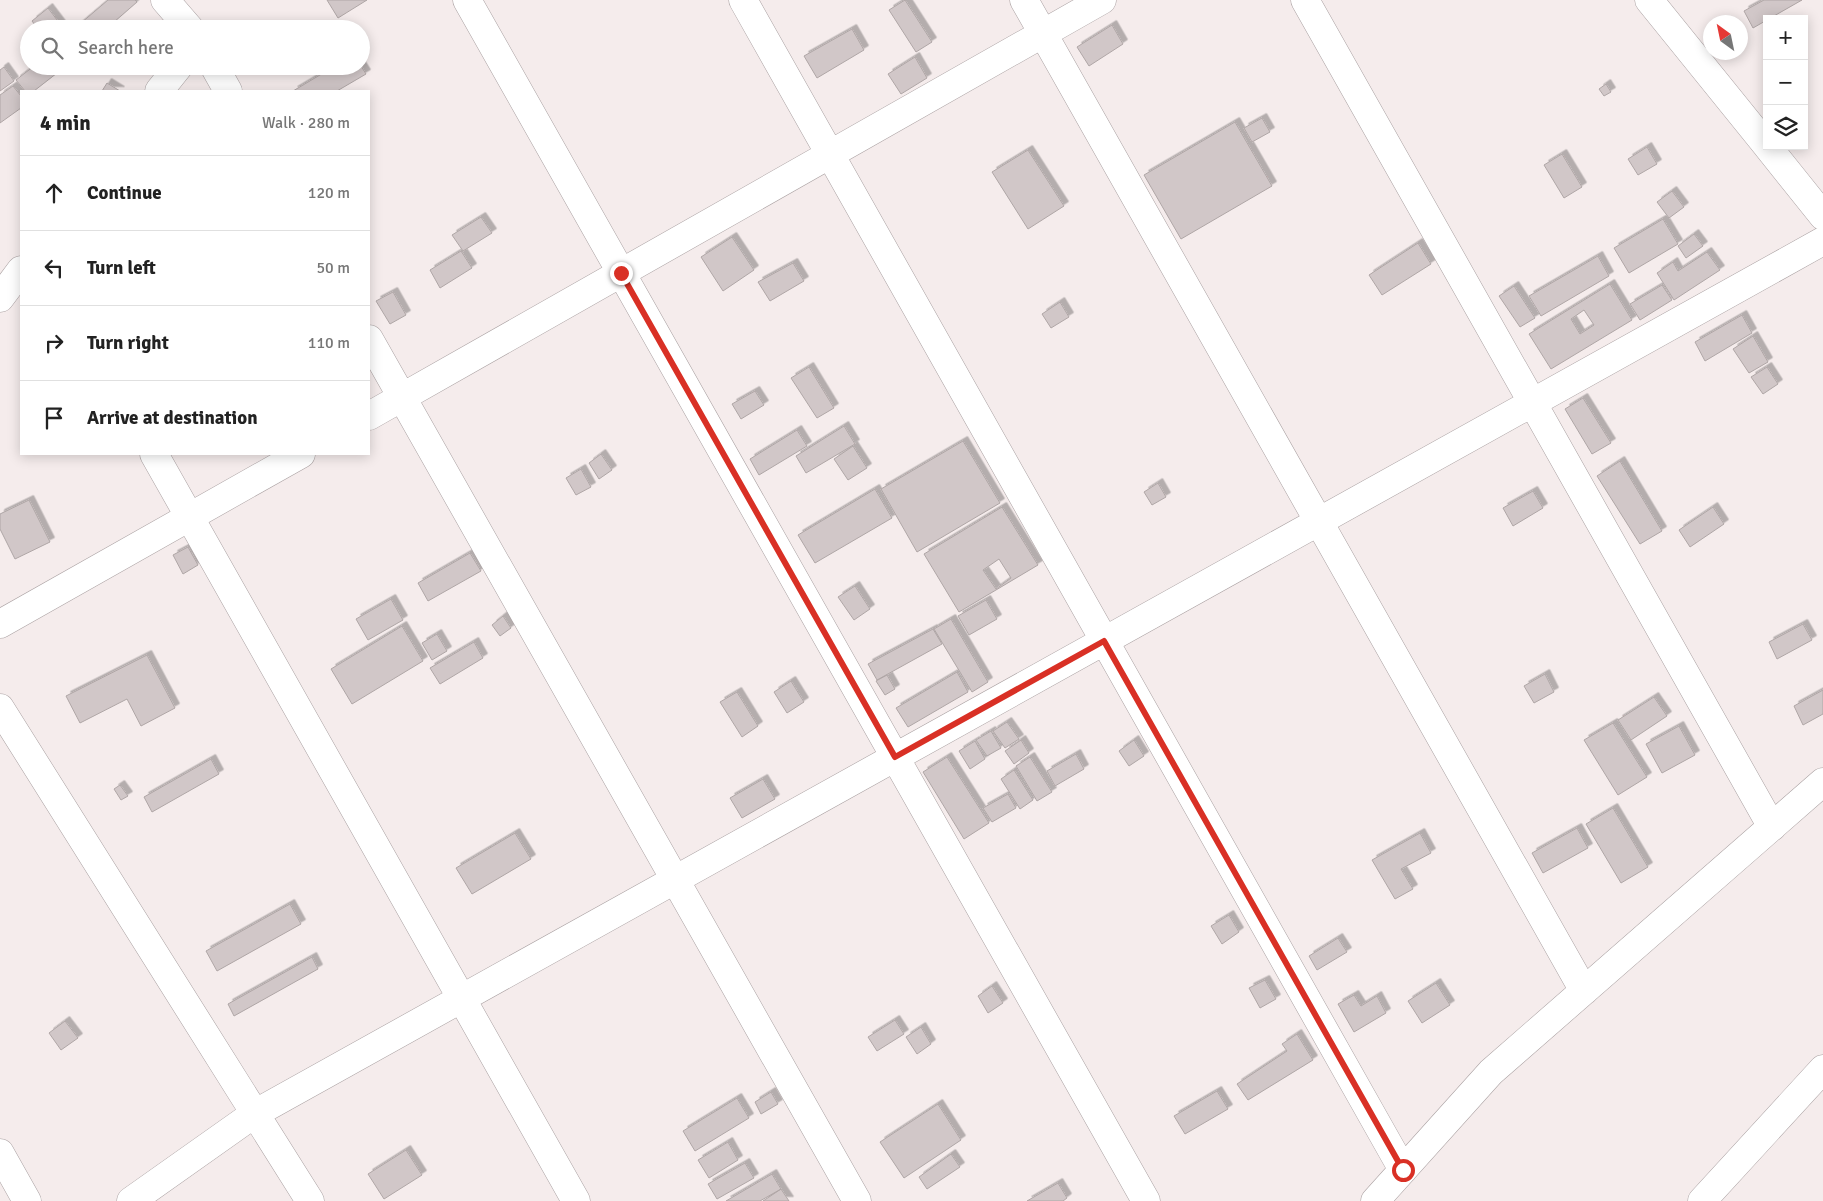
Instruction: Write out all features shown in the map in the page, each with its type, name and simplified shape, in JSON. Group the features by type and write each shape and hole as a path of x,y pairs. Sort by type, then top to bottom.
{"street":[{"path":"165,0 182,20"},
{"path":"466,0 1146,1201"},
{"path":"743,0 1403,1170"},
{"path":"1024,0 1584,991"},
{"path":"370,415 1102,0"},
{"path":"1305,0 1772,827"},
{"path":"1649,0 1763,141"},
{"path":"160,90 171,75"},
{"path":"219,75 227,90"},
{"path":"1770,150 1823,216"},
{"path":"131,1201 254,1114 1823,241"},
{"path":"0,298 20,271"},
{"path":"370,341 857,1201"},
{"path":"155,455 576,1201"},
{"path":"0,624 299,455"},
{"path":"0,708 310,1201"},
{"path":"1375,1201 1491,1072 1823,782"},
{"path":"1702,1201 1823,1068"},
{"path":"0,1153 27,1201"}],"building":[{"path":"108,0 135,0 137,2 116,20 85,20"},
{"path":"327,0 367,0 338,18"},
{"path":"905,0 932,42 916,52 889,10"},
{"path":"1764,0 1802,0 1776,15 1763,15 1763,22 1753,28 1748,15 1744,11"},
{"path":"48,8 57,20 33,20"},
{"path":"1112,25 1123,44 1089,66 1077,47"},
{"path":"852,29 864,50 817,78 804,56"},
{"path":"915,57 927,78 901,94 888,74"},
{"path":"4,67 14,81 0,91 0,70"},
{"path":"22,75 54,75 35,90 24,90 16,80"},
{"path":"320,75 364,75 339,90 295,90"},
{"path":"107,83 118,90 103,90"},
{"path":"1606,84 1611,92 1604,96 1599,89"},
{"path":"13,86 20,95 20,109 0,123 0,95"},
{"path":"1262,118 1270,132 1252,142 1244,128"},
{"path":"1235,122 1272,186 1181,239 1144,175"},
{"path":"1647,147 1657,164 1638,175 1628,159"},
{"path":"1028,150 1064,206 1028,229 992,172"},
{"path":"1562,154 1582,187 1564,198 1544,165"},
{"path":"1672,191 1684,207 1669,218 1657,202"},
{"path":"481,217 492,233 463,251 452,235"},
{"path":"1663,219 1678,244 1629,273 1614,248"},
{"path":"1694,234 1703,246 1686,258 1678,246"},
{"path":"732,237 754,270 723,291 701,257"},
{"path":"1418,243 1431,264 1382,295 1369,275"},
{"path":"461,251 472,268 440,288 430,270"},
{"path":"1707,252 1720,270 1674,300 1657,273 1673,262 1678,271"},
{"path":"1598,256 1609,276 1541,316 1529,296"},
{"path":"793,263 804,281 770,301 758,282"},
{"path":"1610,284 1632,320 1551,369 1529,334","holes":["1584,310 1594,325 1580,334 1571,319"]},
{"path":"1662,285 1672,300 1640,320 1630,304"},
{"path":"1514,286 1535,318 1520,327 1499,296"},
{"path":"393,292 406,315 390,324 376,301"},
{"path":"1060,302 1069,317 1051,328 1042,314"},
{"path":"1742,315 1752,333 1705,361 1695,342"},
{"path":"1753,336 1768,362 1749,373 1733,349"},
{"path":"809,367 834,408 817,418 791,378"},
{"path":"1767,367 1778,384 1763,394 1751,377"},
{"path":"755,391 764,405 741,419 732,404"},
{"path":"1583,398 1611,443 1592,454 1565,409"},
{"path":"844,426 855,444 806,473 796,456"},
{"path":"797,430 807,446 759,475 750,459"},
{"path":"963,441 1000,503 917,552 881,489"},
{"path":"853,446 867,468 848,480 834,459"},
{"path":"601,454 612,470 599,479 589,463"},
{"path":"1620,461 1662,531 1640,544 1597,476"},
{"path":"581,469 591,487 576,495 566,478"},
{"path":"1158,483 1166,497 1152,505 1144,492"},
{"path":"875,489 892,518 815,563 798,535"},
{"path":"1533,491 1543,508 1513,526 1503,508"},
{"path":"29,500 50,542 15,559 0,529 0,514"},
{"path":"1002,507 1038,565 959,612 924,554","holes":["999,559 1011,578 996,589 983,570"]},
{"path":"1713,507 1724,524 1690,547 1679,530"},
{"path":"188,547 198,565 183,574 173,555"},
{"path":"470,553 481,571 428,601 418,583"},
{"path":"855,586 870,609 854,620 838,597"},
{"path":"391,599 403,620 368,640 356,619"},
{"path":"986,600 997,619 969,635 958,616"},
{"path":"503,616 511,628 500,636 492,625"},
{"path":"951,619 988,682 972,692 934,629"},
{"path":"1803,624 1812,640 1777,659 1769,642"},
{"path":"402,626 423,661 352,704 331,669"},
{"path":"933,629 942,644 877,680 868,664"},
{"path":"437,634 447,651 432,660 422,643"},
{"path":"474,642 483,658 440,684 430,668"},
{"path":"147,655 175,708 141,726 127,699 80,723 66,696"},
{"path":"957,672 968,692 908,727 896,708"},
{"path":"1545,674 1554,692 1534,703 1524,686"},
{"path":"887,675 895,689 885,695 876,681"},
{"path":"791,681 804,702 787,713 774,692"},
{"path":"1823,690 1823,714 1803,725 1794,706"},
{"path":"737,692 758,726 742,737 720,702"},
{"path":"1654,697 1667,716 1631,740 1618,720"},
{"path":"1007,722 1019,739 1005,748 993,731"},
{"path":"1613,723 1647,777 1618,795 1584,740"},
{"path":"1679,726 1695,755 1662,773 1646,744"},
{"path":"991,731 1001,748 987,756 976,740"},
{"path":"1021,740 1029,753 1014,764 1005,751"},
{"path":"1134,740 1144,756 1129,766 1119,751"},
{"path":"975,741 985,759 970,769 959,751"},
{"path":"1076,754 1084,769 1055,786 1047,771"},
{"path":"947,757 989,823 964,839 923,772"},
{"path":"1030,757 1052,792 1037,801 1016,766"},
{"path":"211,759 219,774 152,812 144,797"},
{"path":"1014,770 1033,800 1020,809 1001,779"},
{"path":"763,779 775,799 742,818 730,798"},
{"path":"120,785 128,796 121,800 114,789"},
{"path":"1008,794 1016,808 992,822 983,808"},
{"path":"1613,808 1648,867 1621,883 1586,824"},
{"path":"1577,828 1588,848 1543,873 1532,853"},
{"path":"515,833 531,859 472,894 456,868"},
{"path":"1420,833 1431,853 1401,869 1413,889 1395,899 1372,860"},
{"path":"290,904 301,924 217,971 206,951"},
{"path":"1229,915 1239,932 1222,944 1211,926"},
{"path":"1338,938 1347,952 1317,970 1309,956"},
{"path":"312,957 318,969 234,1016 228,1004"},
{"path":"1265,980 1276,999 1260,1008 1249,988"},
{"path":"1436,983 1450,1005 1422,1023 1408,1001"},
{"path":"992,986 1003,1003 988,1013 978,996"},
{"path":"1354,995 1361,1006 1377,996 1386,1013 1354,1032 1338,1004"},
{"path":"895,1020 904,1034 877,1051 868,1037"},
{"path":"65,1021 78,1038 61,1050 49,1033"},
{"path":"921,1027 931,1044 917,1054 906,1037"},
{"path":"1297,1034 1313,1060 1248,1100 1237,1084 1287,1051 1282,1044"},
{"path":"1217,1091 1228,1109 1185,1134 1174,1116"},
{"path":"771,1092 778,1104 761,1114 755,1102"},
{"path":"737,1098 749,1118 695,1151 683,1131"},
{"path":"938,1104 961,1140 904,1178 880,1142"},
{"path":"728,1142 738,1160 709,1178 698,1160"},
{"path":"406,1150 422,1175 384,1199 368,1174"},
{"path":"951,1154 960,1167 927,1189 919,1177"},
{"path":"745,1163 754,1178 717,1199 708,1184"},
{"path":"772,1174 781,1189 760,1201 726,1201"},
{"path":"1058,1183 1067,1198 1063,1201 1027,1201"},
{"path":"781,1189 789,1201 763,1201"}],"route":[{"path":"621,273 895,757 1104,641 1403,1170"}]}
